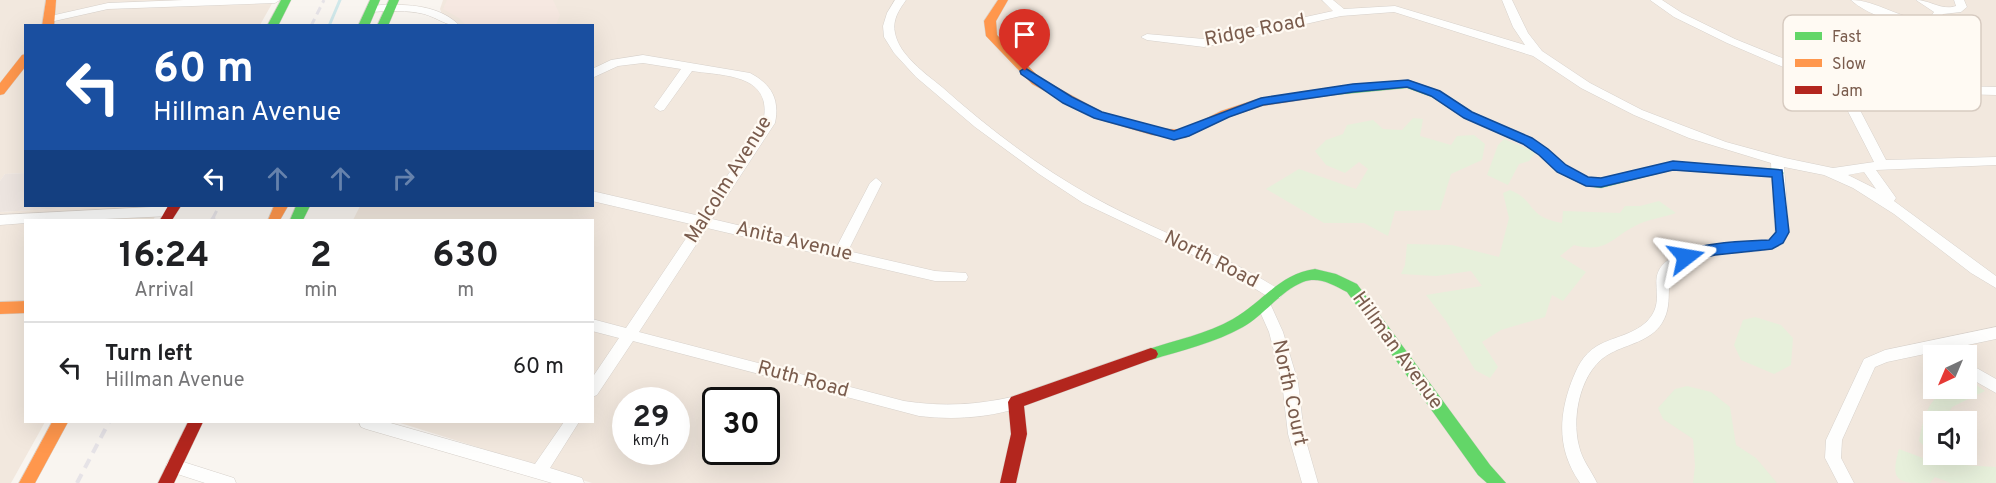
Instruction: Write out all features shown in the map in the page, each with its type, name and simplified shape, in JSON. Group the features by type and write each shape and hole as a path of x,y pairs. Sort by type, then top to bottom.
{"street":[{"path":"51,0 49,22 108,6 275,0"},
{"path":"273,24 286,0"},
{"name":"North Road","path":"901,0 888,17 889,36 896,50 958,108 1087,200 1215,258 1275,294 1264,305 1238,323 1016,402"},
{"path":"1003,0 993,14 988,27 992,36 1036,81 1098,115 1174,135 1185,134 1225,114 1261,102 1353,88 1408,84 1436,93 1468,115 1527,141 1544,152 1561,169 1586,181 1601,183 1673,166 1778,167 1833,172 1868,170 1882,165 1996,161"},
{"path":"1328,0 1341,14"},
{"path":"1507,0 1522,34 1537,53 1571,76 1655,118 1778,167"},
{"path":"1655,0 1678,15 1731,41 1783,63"},
{"path":"1856,0 1890,15"},
{"path":"1921,0 1940,10 1958,10 1962,7 1959,0"},
{"path":"364,24 373,4 392,4 427,12 450,20 453,24"},
{"path":"383,24 392,4"},
{"name":"Ridge Road","path":"1147,37 1204,44 1341,14 1395,9 1537,53"},
{"path":"1937,15 1940,10"},
{"path":"1505,42 1522,34"},
{"name":"Malcolm Avenue","path":"594,73 615,63 631,59 746,76 761,83 771,98 773,110 768,123 704,223 594,388"},
{"path":"0,91 24,61"},
{"path":"660,107 689,66"},
{"path":"1981,91 1996,91"},
{"path":"1854,111 1882,165"},
{"path":"1589,483 1577,467 1567,440 1570,404 1585,367 1594,356 1645,333 1656,320 1664,304 1661,278 1667,267 1686,257 1715,250 1772,244 1778,240 1782,232 1778,167"},
{"path":"1868,170 1893,205"},
{"path":"1833,172 1893,205 1950,252 1996,283"},
{"path":"841,252 876,183"},
{"name":"Anita Avenue","path":"594,196 841,252 935,276 961,277"},
{"path":"0,220 170,212"},
{"name":"Hillman Avenue","path":"1275,294 1287,282 1314,272 1332,276 1352,288 1484,470 1498,483"},
{"name":"North Court","path":"1264,305 1276,332 1290,382 1296,434 1310,483"},
{"path":"0,308 24,307"},
{"name":"Ruth Road","path":"594,325 904,407 936,413 966,413 1016,402"},
{"path":"1942,345 1996,333"},
{"path":"1846,483 1836,467 1832,449 1858,384 1869,363 1877,357 1923,349"},
{"path":"1977,375 1996,387"},
{"path":"1008,483 1019,434 1016,402"},
{"path":"27,483 59,423"},
{"path":"166,483 195,423"},
{"path":"369,423 576,483"},
{"path":"539,472 571,423"},
{"path":"174,466 228,483"}],"shaded area":[{"path":"0,0 274,0 261,24 24,24 24,173 5,174 0,181"},
{"path":"443,0 1996,0 1996,483 592,483 400,423 594,423 594,219 354,219 360,207 594,207 594,24 446,24 440,9"},
{"path":"447,0 553,0 560,15 556,24 465,24 443,9"},
{"path":"24,173 24,207 85,207 0,212 0,181 5,174"},
{"path":"85,207 160,207 154,219 24,219 24,423 44,423 11,483 0,483 0,212"}],"green space":[{"path":"1413,118 1423,119 1420,136 1451,145 1457,136 1474,135 1485,144 1482,160 1451,174 1440,210 1395,211 1388,236 1364,223 1324,223 1266,189 1299,169 1356,189 1368,169 1359,162 1345,173 1326,165 1315,151 1326,140 1343,134 1347,125 1373,120 1383,129 1402,130"},
{"path":"1504,139 1536,152 1529,161 1519,164 1508,185 1487,175 1498,145"},
{"path":"1510,190 1524,199 1542,217 1562,223 1563,211 1620,213 1625,206 1640,206 1659,201 1676,213 1639,224 1602,246 1574,245 1560,256 1586,272 1563,301 1552,295 1545,317 1501,330 1482,342 1498,367 1490,378 1475,370 1446,321 1426,295 1482,286 1471,271 1436,276 1401,274 1405,265 1407,244 1452,245 1499,257 1509,218 1503,193"},
{"path":"1755,317 1781,325 1793,338 1791,365 1774,374 1741,360 1734,345 1743,320"},
{"path":"1687,386 1711,392 1730,407 1736,445 1756,458 1777,483 1693,483 1695,466 1693,439 1663,419 1658,408 1675,389"},
{"path":"1977,386 1985,391 1977,395"},
{"path":"1935,399 1968,399 1952,407 1950,411 1927,411"},
{"path":"1923,424 1923,445 1919,441"},
{"path":"1899,449 1923,458 1923,465 1996,467 1996,483 1951,483 1935,477 1930,483 1904,481 1896,475 1895,469"}],"waterway":[{"path":"330,24 340,0"}],"railway":[{"path":"312,24 324,0"},
{"path":"213,218 218,207"},
{"path":"77,483 108,423"}],"traffic: fast":[{"path":"273,24 286,0"},
{"path":"364,24 375,0"},
{"path":"383,24 394,0"},
{"path":"1334,91 1408,84 1436,94 1468,115 1527,141 1544,152 1561,169 1586,181 1601,183 1673,166 1778,173"},
{"path":"297,219 303,207"},
{"path":"1151,354 1238,323 1254,313 1290,282 1302,276 1315,274 1332,278 1352,288 1484,470 1498,483"}],"traffic: slow":[{"path":"48,24 51,0"},
{"path":"1003,0 990,21 992,36 1036,81 1098,115 1156,132 1185,134 1225,114 1261,102 1334,91"},
{"path":"0,91 24,61"},
{"path":"274,219 280,207"},
{"path":"0,308 24,307"},
{"path":"27,483 59,423"}],"traffic: jam":[{"path":"167,219 173,207"},
{"path":"1008,483 1019,434 1016,402 1151,354"},
{"path":"166,483 195,423"}],"route":[{"path":"1025,71 1036,81 1098,115 1174,135 1185,134 1225,114 1261,102 1392,83 1408,84 1436,93 1481,122 1527,141 1544,152 1561,169 1586,181 1601,183 1673,166 1778,173 1782,232 1778,240 1772,244 1715,250 1686,257"}]}
